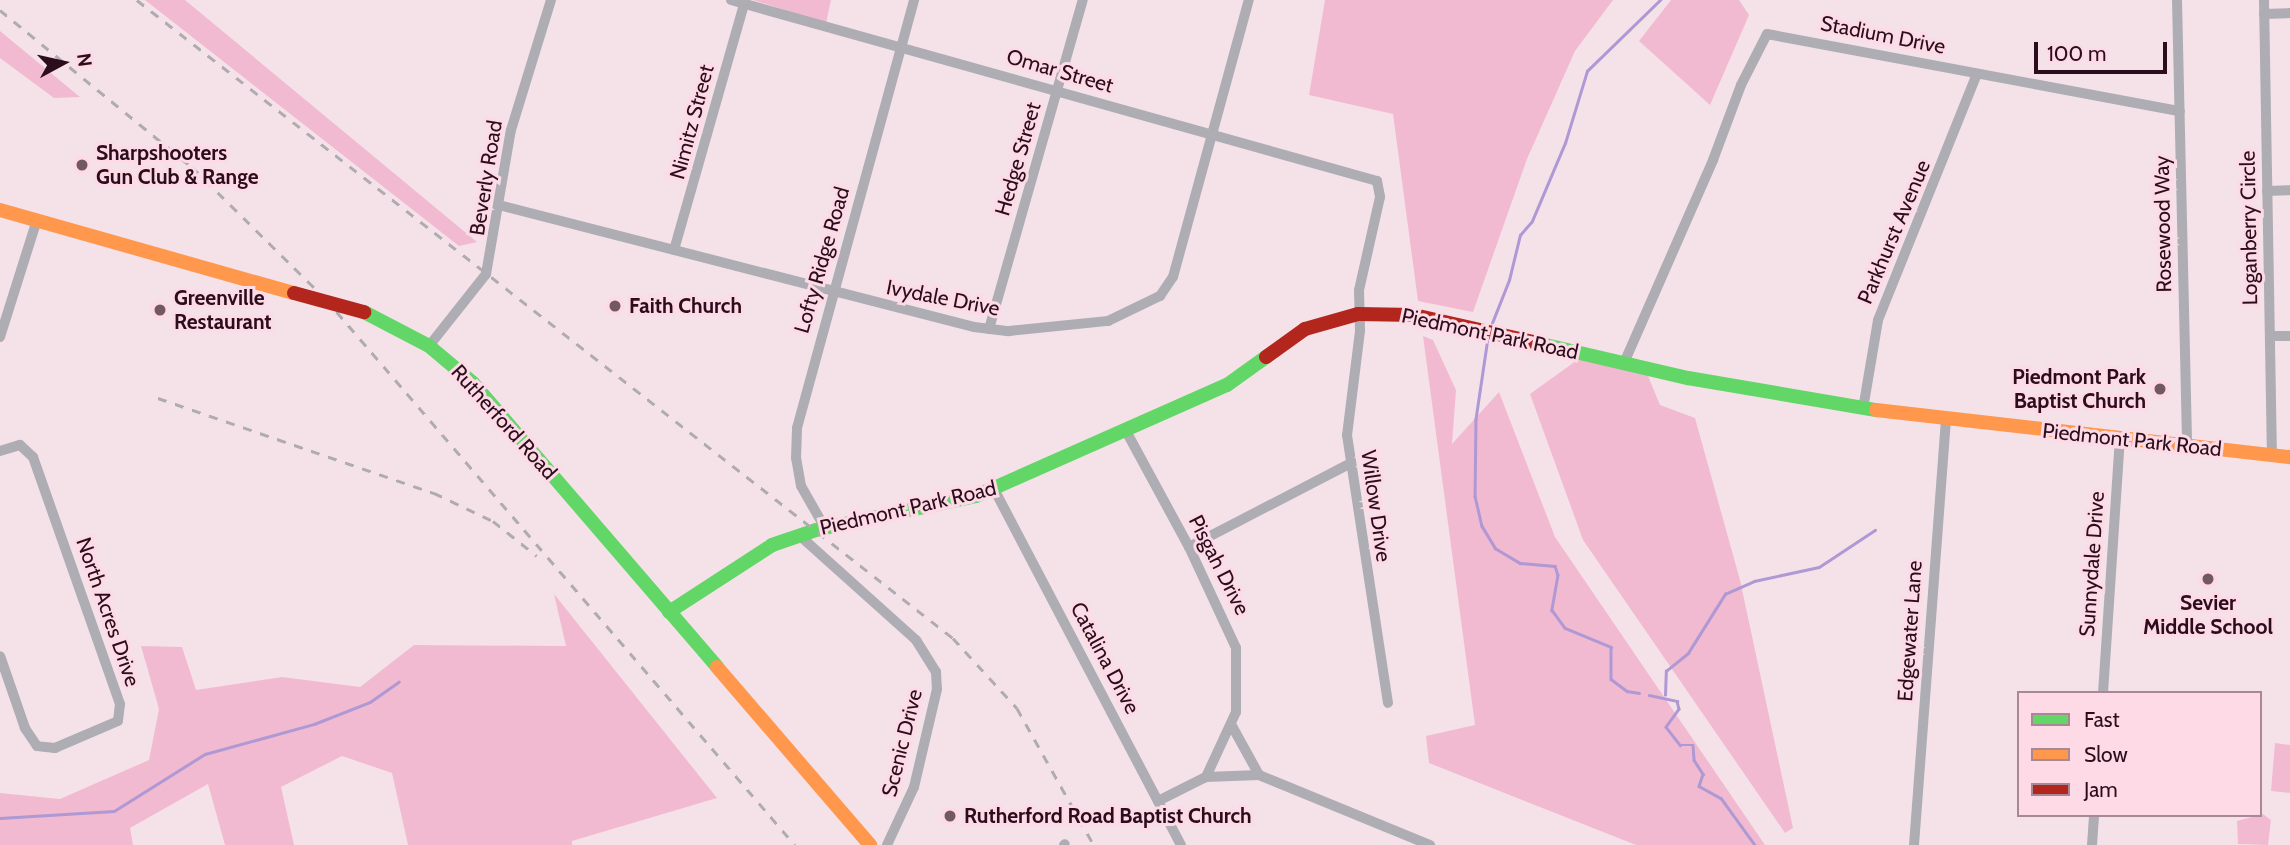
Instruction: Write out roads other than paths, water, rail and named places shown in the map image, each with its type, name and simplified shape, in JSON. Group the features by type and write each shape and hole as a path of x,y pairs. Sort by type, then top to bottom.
{"street":[{"name":"Beverly Road","path":"429,346 486,274 511,130 551,0"},
{"name":"Omar Street","path":"731,0 1377,181"},
{"name":"Lofty Ridge Road","path":"825,528 801,485 796,444 914,0"},
{"name":"Hedge Street","path":"989,329 1083,0"},
{"name":"Ivydale Drive","path":"499,205 834,293 989,329 1046,329 1108,321 1160,296 1173,277 1249,0"},
{"name":"Rosewood Way","path":"2177,0 2187,447"},
{"name":"Loganberry Circle","path":"2264,0 2272,456"},
{"name":"Nimitz Street","path":"674,250 744,4"},
{"path":"2264,14 2290,13"},
{"name":"Stadium Drive","path":"1624,363 1765,36 1780,34 2180,111"},
{"name":"Parkhurst Avenue","path":"1863,409 1878,320 1977,74"},
{"name":"Willow Drive","path":"1377,181 1380,197 1363,262 1347,435 1388,703"},
{"path":"2267,191 2290,190"},
{"name":"Rutherford Road","path":"0,210 364,312 429,346 473,383 870,845"},
{"path":"0,337 37,220"},
{"name":"Piedmont Park Road","path":"669,612 745,559 825,528 994,489 1227,385 1305,329 1358,313 1413,315 1624,363 1863,409 2290,457"},
{"path":"2271,336 2290,336"},
{"name":"Edgewater Lane","path":"1914,845 1946,419"},
{"name":"Pisgah Drive","path":"1126,431 1189,547 1237,648 1239,684 1232,726 1206,777"},
{"name":"Sunnydale Drive","path":"2103,691 2120,439"},
{"name":"North Acres Drive","path":"0,451 20,445 33,457 120,704 118,721 55,748 37,746 25,728 0,656"},
{"path":"1189,547 1351,463"},
{"name":"Catalina Drive","path":"994,489 1181,845"},
{"name":"Scenic Drive","path":"799,536 916,640 936,672 937,689 914,787 887,845"},
{"path":"1232,726 1259,775"},
{"path":"1158,801 1206,777 1259,775 1407,841 1430,845"},
{"path":"2092,845 2094,817"}],"waterway":[{"path":"1492,323 1509,280 1520,235 1532,221 1565,143 1587,71 1660,0"},
{"path":"1488,338 1476,419 1475,496 1482,526 1495,548 1520,563 1555,566 1558,575 1552,610 1565,628 1611,647 1611,679 1627,691 1639,693"},
{"path":"1665,695 1666,671 1688,653 1725,594 1754,581 1819,567 1875,530"},
{"path":"0,818 114,811 205,754 314,724 370,702 399,682"},
{"path":"1649,695 1677,701 1679,709 1666,727 1680,745 1693,745 1694,760 1703,774 1699,786 1721,798 1755,845"}],"railway":[{"path":"137,0 953,638 1017,708 1094,845"},
{"path":"0,10 192,167 325,298 795,845"},
{"path":"158,398 434,493 493,521 537,556"}],"place":[{"name":"Sharpshooters Gun Club & Range","path":"82,165"},
{"name":"Faith Church","path":"615,306"},
{"name":"Greenville Restaurant","path":"160,310"},
{"name":"Piedmont Park Baptist Church","path":"2160,389"},
{"name":"Sevier Middle School","path":"2208,579"},
{"name":"Rutherford Road Baptist Church","path":"950,816"}]}
